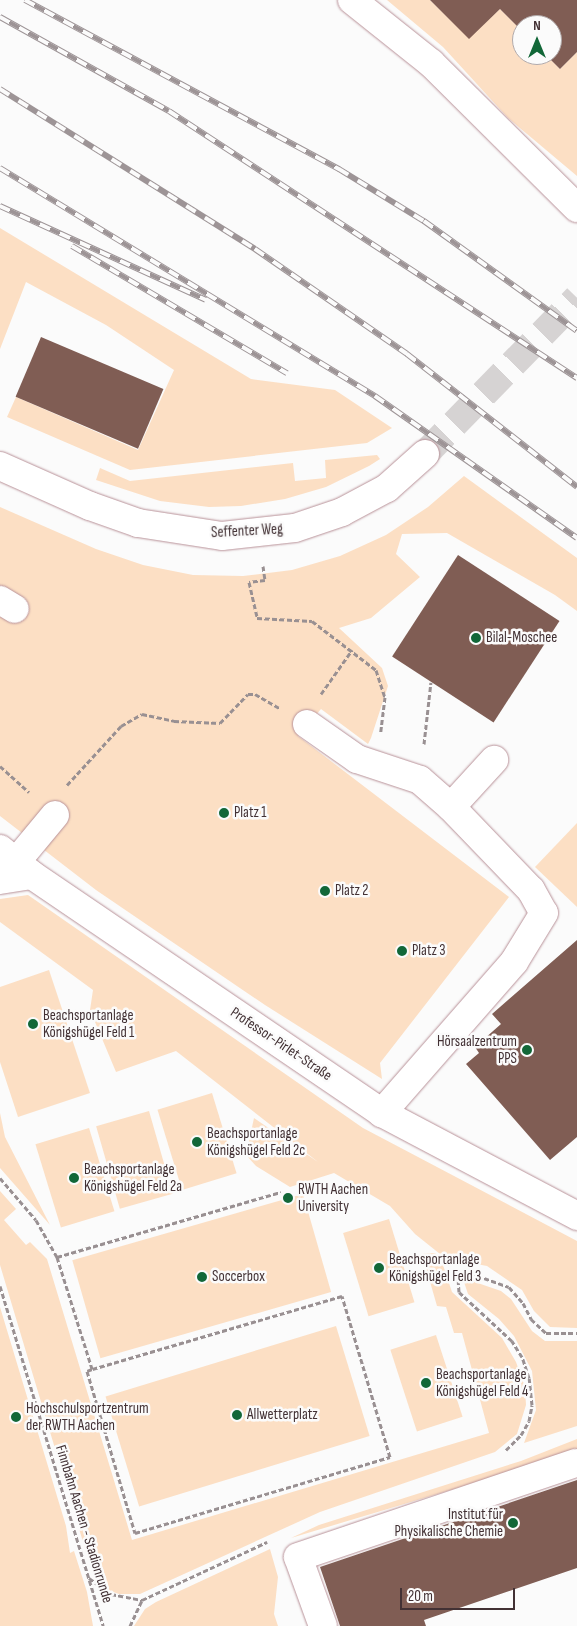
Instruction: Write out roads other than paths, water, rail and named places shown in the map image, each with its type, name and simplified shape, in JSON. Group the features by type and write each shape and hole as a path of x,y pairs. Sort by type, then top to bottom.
{"street":[{"path":"352,0 431,63 577,208"},
{"name":"Seffenter Weg","path":"0,466 90,506 138,523 222,536 296,528 342,512 387,488 425,454"},
{"path":"307,724 356,759 420,780 451,807 531,890 544,913 514,962 382,1113"},
{"path":"451,807 494,760"},
{"path":"12,866 55,815"},
{"name":"Professor-Pirlet-Straße","path":"12,866 382,1113 577,1216"},
{"path":"323,1626 298,1557 576,1463"}],"tunnel":[{"path":"425,454 577,298"}],"railway":[{"path":"25,0 339,169 424,221 577,331"},
{"path":"0,17 169,111 577,378"},
{"path":"0,89 255,249 407,354 577,487"},
{"path":"0,168 375,396 577,538"},
{"path":"0,206 206,300"},
{"path":"72,246 287,373"}],"place":[{"name":"Bilal-Moschee","path":"476,638"},
{"name":"Platz 1","path":"224,813"},
{"name":"Platz 2","path":"325,891"},
{"name":"Platz 3","path":"402,951"},
{"name":"Beachsportanlage Königshügel Feld 1","path":"33,1024"},
{"name":"Hörsaalzentrum PPS","path":"527,1050"},
{"name":"Beachsportanlage Königshügel Feld 2c","path":"197,1142"},
{"name":"Beachsportanlage Königshügel Feld 2a","path":"74,1178"},
{"name":"RWTH Aachen University","path":"288,1198"},
{"name":"Beachsportanlage Königshügel Feld 3","path":"379,1268"},
{"name":"Soccerbox","path":"202,1277"},
{"name":"Beachsportanlage Königshügel Feld 4","path":"426,1383"},
{"name":"Allwetterplatz","path":"237,1415"},
{"name":"Hochschulsportzentrum der RWTH Aachen","path":"16,1417"},
{"name":"Institut für Physikalische Chemie","path":"513,1523"}]}
